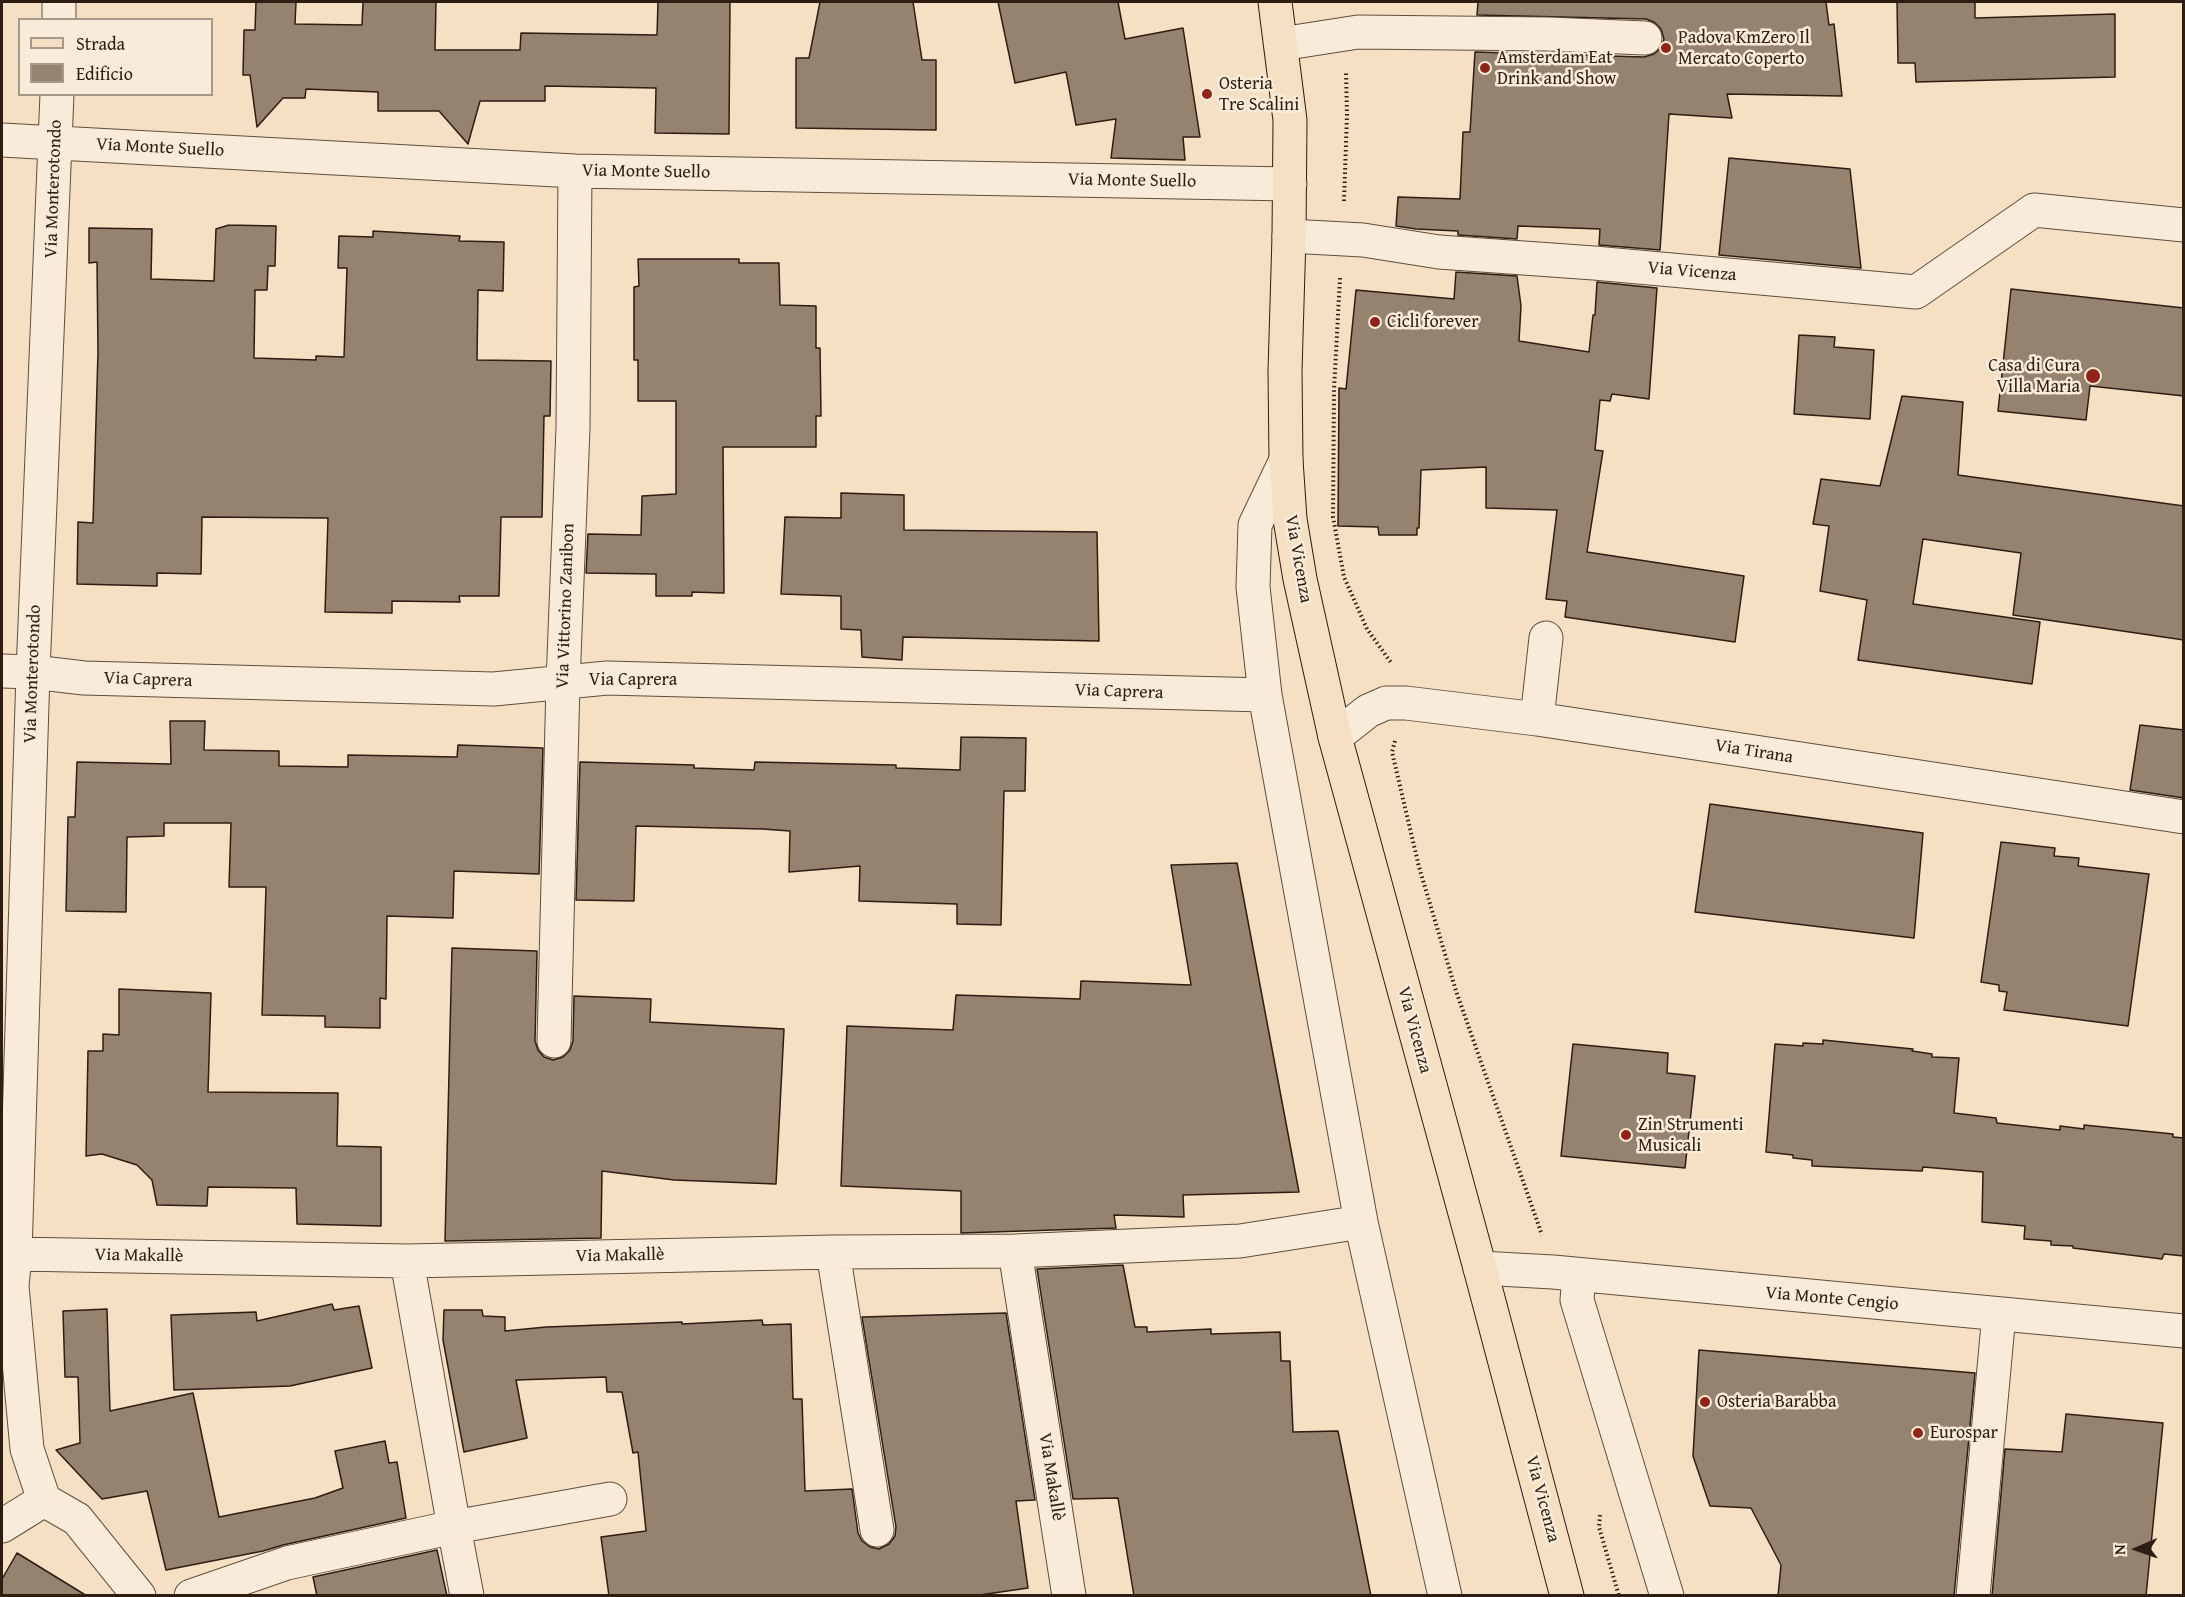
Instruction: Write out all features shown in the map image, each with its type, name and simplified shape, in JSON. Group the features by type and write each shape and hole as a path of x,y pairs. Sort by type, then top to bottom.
{"main road":[{"name":"Via Vicenza","path":"1275,2 1290,120 1290,236 1284,371 1290,519 1300,579 1335,737 1567,1596"}],"street":[{"path":"59,2 59,18"},
{"path":"1281,44 1358,32 1548,34 1645,38"},
{"name":"Via Monterotondo","path":"8,1255 17,671 56,142 57,96"},
{"name":"Via Monte Suello","path":"2,140 575,171 1290,184"},
{"name":"Via Vittorino Zanibon","path":"554,1041 563,682 573,428 575,171"},
{"name":"Via Vicenza","path":"1290,236 1364,240 1438,252 1594,263 1917,292 2034,210 2184,225"},
{"name":"Via Vicenza","path":"1286,460 1255,525 1253,587 1265,696 1361,1222 1445,1596"},
{"path":"1537,719 1546,638"},
{"name":"Via Caprera","path":"17,671 84,678 494,689 607,678 1265,696"},
{"name":"Via Tirana","path":"1335,737 1368,711 1386,703 1406,703 1537,719 2184,817"},
{"name":"Via Makallè","path":"8,1255 407,1261 833,1252 1016,1251 1240,1241 1361,1222"},
{"name":"Via Makallè","path":"1016,1251 1069,1596"},
{"path":"833,1252 877,1530"},
{"path":"8,1255 27,1449 44,1500 77,1519 139,1596"},
{"path":"407,1261 467,1596"},
{"name":"Via Monte Cengio","path":"1480,1268 1579,1275 2184,1331"},
{"path":"1579,1275 1577,1300 1667,1596"},
{"path":"1974,1596 1999,1314"},
{"path":"192,1596 287,1563 454,1527 610,1499"},
{"path":"2,1526 44,1500"}],"path":[{"path":"1344,202 1346,61"},
{"path":"1341,273 1334,390 1333,518 1344,578 1367,629 1396,670"},
{"path":"1402,732 1395,741 1392,752 1419,867 1456,991 1542,1236"}],"building":[{"path":"256,2 296,2 295,24 362,25 363,2 436,2 435,50 520,50 521,33 657,35 658,2 730,2 729,134 655,133 656,88 545,86 545,101 480,101 468,144 439,111 378,111 378,92 306,89 305,98 283,98 257,127 250,75 243,75 244,30 255,30"},
{"path":"820,2 913,2 922,60 936,60 936,130 796,128 796,58 809,58"},
{"path":"998,2 1118,2 1125,39 1183,28 1200,137 1183,137 1185,160 1111,158 1116,119 1076,125 1066,72 1015,83"},
{"path":"1478,2 1826,2 1829,25 1834,24 1842,96 1727,94 1732,118 1669,114 1660,250 1599,245 1600,229 1518,226 1517,239 1458,235 1458,231 1396,226 1398,197 1460,199 1463,132 1470,132 1475,52 1644,57 1654,54 1661,48 1664,39 1661,29 1654,22 1646,19 1477,15"},
{"path":"1897,2 1975,2 1975,18 2115,14 2115,77 1916,82 1915,63 1898,63"},
{"path":"1729,158 1850,169 1861,268 1719,255"},
{"path":"229,225 276,226 275,266 268,266 267,290 255,290 254,358 316,360 316,356 344,357 347,268 338,268 339,236 373,237 373,231 460,236 459,241 504,242 503,291 478,290 477,360 551,361 550,416 544,416 542,517 501,517 499,596 459,596 460,602 392,601 392,613 325,612 328,518 202,517 201,574 157,573 157,586 77,584 78,522 93,523 98,352 97,262 89,263 89,228 152,229 151,279 214,281 216,229"},
{"path":"638,259 739,259 739,263 779,263 780,305 816,306 816,348 820,348 821,416 816,416 816,447 723,447 724,593 692,592 692,596 656,596 656,574 586,573 588,534 641,535 642,496 676,494 676,401 638,401 638,360 634,360 634,287 639,286"},
{"path":"1456,272 1517,276 1521,306 1519,341 1589,352 1597,282 1657,288 1649,399 1612,394 1610,401 1600,400 1595,450 1603,451 1587,552 1744,576 1735,642 1565,617 1567,601 1546,599 1557,510 1486,508 1486,467 1421,470 1417,535 1379,535 1378,527 1338,526 1339,388 1346,389 1356,290 1454,299"},
{"name":"Casa di Cura Villa Maria","path":"2011,289 2184,308 2184,396 2090,386 2086,420 1998,411"},
{"path":"1799,335 1835,337 1834,347 1874,350 1870,419 1794,414"},
{"path":"1902,396 1963,402 1958,475 2184,506 2184,640 2013,615 2021,553 1923,539 1913,604 2040,622 2032,684 1858,660 1867,600 1820,591 1829,526 1813,524 1821,479 1880,486"},
{"path":"841,493 904,495 904,530 1097,532 1099,641 903,637 902,660 862,657 861,630 841,629 841,596 781,594 785,517 841,518"},
{"path":"170,721 205,721 204,750 279,751 279,766 348,767 348,755 457,757 458,745 543,748 539,874 454,871 453,918 387,916 386,999 380,998 380,1028 325,1027 325,1016 262,1015 266,887 229,887 231,823 164,823 164,836 127,837 126,912 66,911 68,817 75,817 77,762 171,764"},
{"path":"2140,725 2184,730 2184,798 2130,790"},
{"path":"961,737 1026,738 1025,791 1004,791 1001,925 957,924 957,904 859,901 860,866 789,872 790,831 763,829 636,826 634,901 576,900 580,762 694,765 694,768 754,770 755,762 896,765 896,768 960,770"},
{"path":"1710,804 1923,833 1914,938 1695,912"},
{"path":"2001,842 2055,848 2054,856 2079,858 2078,866 2149,874 2128,1026 2004,1010 2007,992 1999,991 1999,985 1981,982"},
{"path":"1237,863 1299,1192 1183,1195 1184,1217 1114,1215 1116,1228 961,1233 961,1191 841,1186 847,1026 953,1030 956,995 1080,999 1081,981 1191,985 1171,865"},
{"path":"452,948 537,951 535,1041 544,1057 553,1060 563,1057 570,1050 573,1041 574,996 651,999 650,1022 784,1029 776,1184 674,1180 602,1171 601,1238 445,1241"},
{"path":"119,989 211,993 208,1092 338,1093 337,1146 381,1147 381,1226 297,1224 296,1188 208,1187 207,1206 157,1205 152,1180 137,1165 102,1154 86,1156 88,1051 103,1051 103,1034 119,1035"},
{"path":"1823,1040 1913,1049 1912,1051 1932,1054 1932,1057 1959,1058 1954,1113 1996,1118 1997,1123 2060,1130 2060,1126 2084,1129 2084,1125 2173,1134 2173,1137 2184,1138 2184,1256 2164,1254 2162,1259 2051,1245 2051,1241 2024,1239 2025,1226 1982,1222 1983,1172 1923,1167 1922,1171 1812,1166 1812,1160 1766,1152 1775,1044 1803,1046 1803,1043 1823,1044"},
{"path":"1573,1044 1668,1053 1667,1073 1695,1076 1685,1168 1561,1156"},
{"path":"1123,1265 1135,1327 1147,1327 1147,1332 1211,1329 1211,1334 1280,1332 1281,1361 1290,1361 1293,1432 1338,1431 1371,1596 1134,1596 1118,1498 1073,1499 1037,1269"},
{"path":"332,1304 334,1310 359,1306 372,1368 290,1386 174,1390 171,1315 256,1312 257,1321"},
{"path":"107,1309 110,1411 193,1393 219,1517 315,1498 343,1488 335,1451 385,1441 389,1463 397,1462 406,1518 263,1551 166,1570 147,1491 102,1499 56,1450 80,1443 78,1377 65,1377 63,1311"},
{"path":"444,1310 482,1310 483,1316 505,1317 505,1331 546,1327 762,1320 763,1325 791,1324 793,1399 802,1399 805,1491 852,1489 858,1533 862,1541 870,1547 879,1549 889,1544 895,1536 896,1527 862,1317 1006,1313 1035,1500 1016,1501 1028,1588 973,1596 609,1596 601,1537 646,1531 638,1452 633,1453 622,1392 607,1392 606,1377 516,1380 527,1438 464,1452 443,1340"},
{"path":"1699,1350 1975,1373 1954,1596 1778,1596 1781,1565 1751,1508 1710,1506 1693,1456"},
{"path":"2066,1414 2163,1423 2146,1596 1992,1596 2005,1449 2062,1452"},
{"path":"437,1550 447,1596 317,1596 313,1577"},
{"path":"17,1553 87,1596 2,1596 2,1579"}],"place":[{"name":"Padova KmZero Il Mercato Coperto","path":"1666,48"},
{"name":"Amsterdam Eat Drink and Show","path":"1485,68"},
{"name":"Osteria Tre Scalini","path":"1207,94"},
{"name":"Cicli forever","path":"1375,322"},
{"name":"Casa di Cura Villa Maria","path":"2093,376"},
{"name":"Zin Strumenti Musicali","path":"1626,1135"},
{"name":"Osteria Barabba","path":"1705,1402"},
{"name":"Eurospar","path":"1918,1433"}]}
